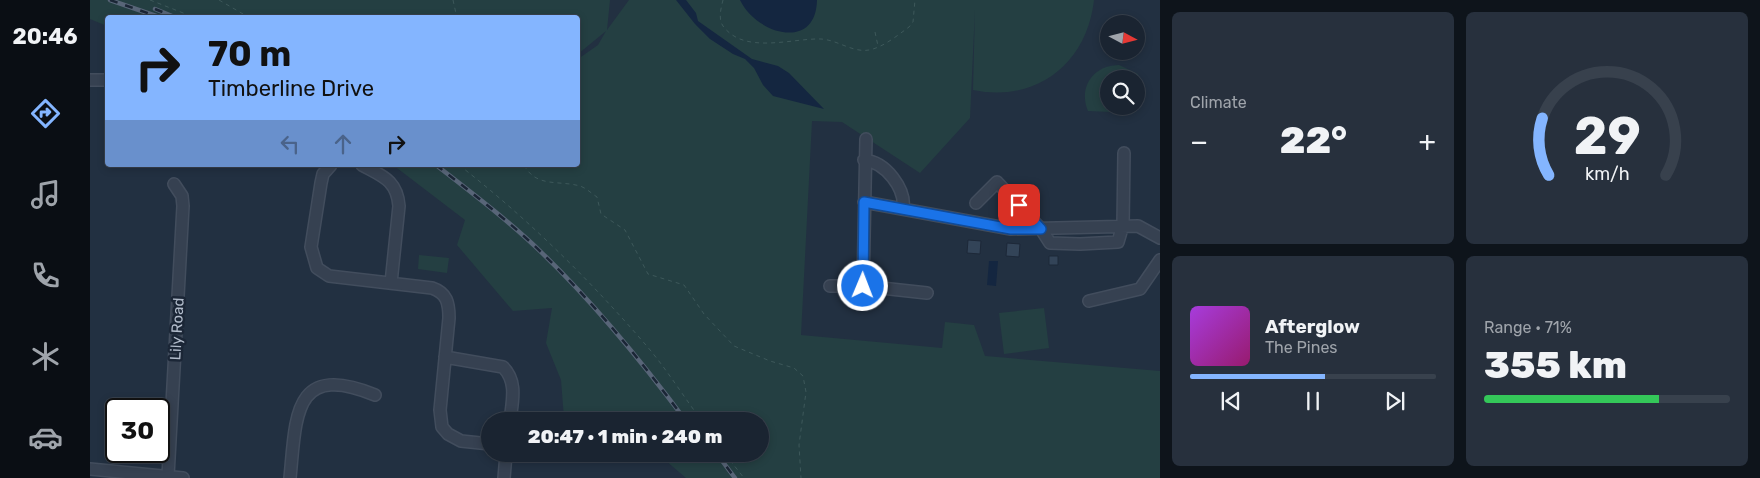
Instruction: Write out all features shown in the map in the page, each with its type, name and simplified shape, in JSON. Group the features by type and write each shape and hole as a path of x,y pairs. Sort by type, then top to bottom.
{"street":[{"path":"90,80 105,80"},
{"path":"863,286 864,160 866,139"},
{"path":"976,204 997,182 1041,229 1050,243 1054,245 1118,242 1122,225 1124,153"},
{"path":"864,160 873,161 886,168 904,198 903,209"},
{"path":"328,167 323,174 321,183 311,247 317,268 329,276 432,288 446,297 449,306 449,318 440,410 442,427 448,434 461,441 481,443"},
{"path":"365,167 388,180 398,194 399,206 391,283"},
{"name":"Lily Road","path":"168,476 183,206 182,196 174,184"},
{"path":"864,202 1011,229 1138,226 1160,238"},
{"path":"1089,301 1140,289 1160,260"},
{"path":"830,286 863,286 927,293"},
{"path":"445,356 503,367 508,372 514,387 511,412"},
{"path":"290,478 295,426 305,397 313,390 335,384 353,387 375,395"},
{"path":"504,478 505,462"},
{"path":"90,468 183,478"}],"path":[{"path":"150,0 188,15"},
{"path":"219,0 245,15"},
{"path":"453,0 456,15"},
{"path":"722,0 720,15 722,26 748,42 823,40 836,42 859,51 878,46 909,27 913,22 915,0"},
{"path":"875,32 878,46"},
{"path":"462,167 506,202 584,277 646,346 695,412"},
{"path":"525,167 529,174 548,183 563,182 582,186 596,197 601,214 625,230 648,274 684,285 704,314 734,346 770,361 794,368 803,376 806,392 799,445 801,478"},
{"path":"731,462 744,478"}],"green space":[{"path":"90,0 610,0 607,30 629,0 1094,0 1089,23 1081,43 1069,60 1054,74 1037,84 1018,90 996,92 973,90 975,9 970,118 920,173 842,122 812,121 801,335 942,348 945,322 974,325 985,356 1160,371 1160,478 686,478 667,462 769,462 769,412 564,412 561,380 546,343 552,308 513,311 457,245 465,220 396,167 580,167 580,58 598,45 606,31 580,52 580,15 105,15 105,25 90,19"},
{"path":"1119,65 1130,70 1100,70"},
{"path":"1100,70 1100,112 1088,111 1085,102 1087,86 1095,73"},
{"path":"419,255 449,258 447,273 418,269"},
{"path":"1044,308 1049,348 1004,354 999,313"}],"water":[{"path":"676,0 686,0 696,13 698,21 752,59 778,66 789,73 824,109 773,96 763,85 754,68 745,59 733,54 710,39"},
{"path":"740,0 817,0 814,16 807,27 796,32 784,32 771,29 759,22 748,12"},
{"path":"989,261 998,261 996,286 987,285"}],"building":[{"path":"968,240 981,241 980,254 967,253"},
{"path":"1007,243 1020,244 1019,257 1006,256"},
{"path":"1049,256 1058,256 1058,265 1049,265"}],"railway":[{"path":"110,0 153,15"},
{"path":"155,9 170,15"},
{"path":"439,167 517,230 562,272 617,334 679,412"},
{"path":"723,462 735,478"}],"route":[{"path":"863,286 864,202 1011,229 1041,229 1019,205"}]}
